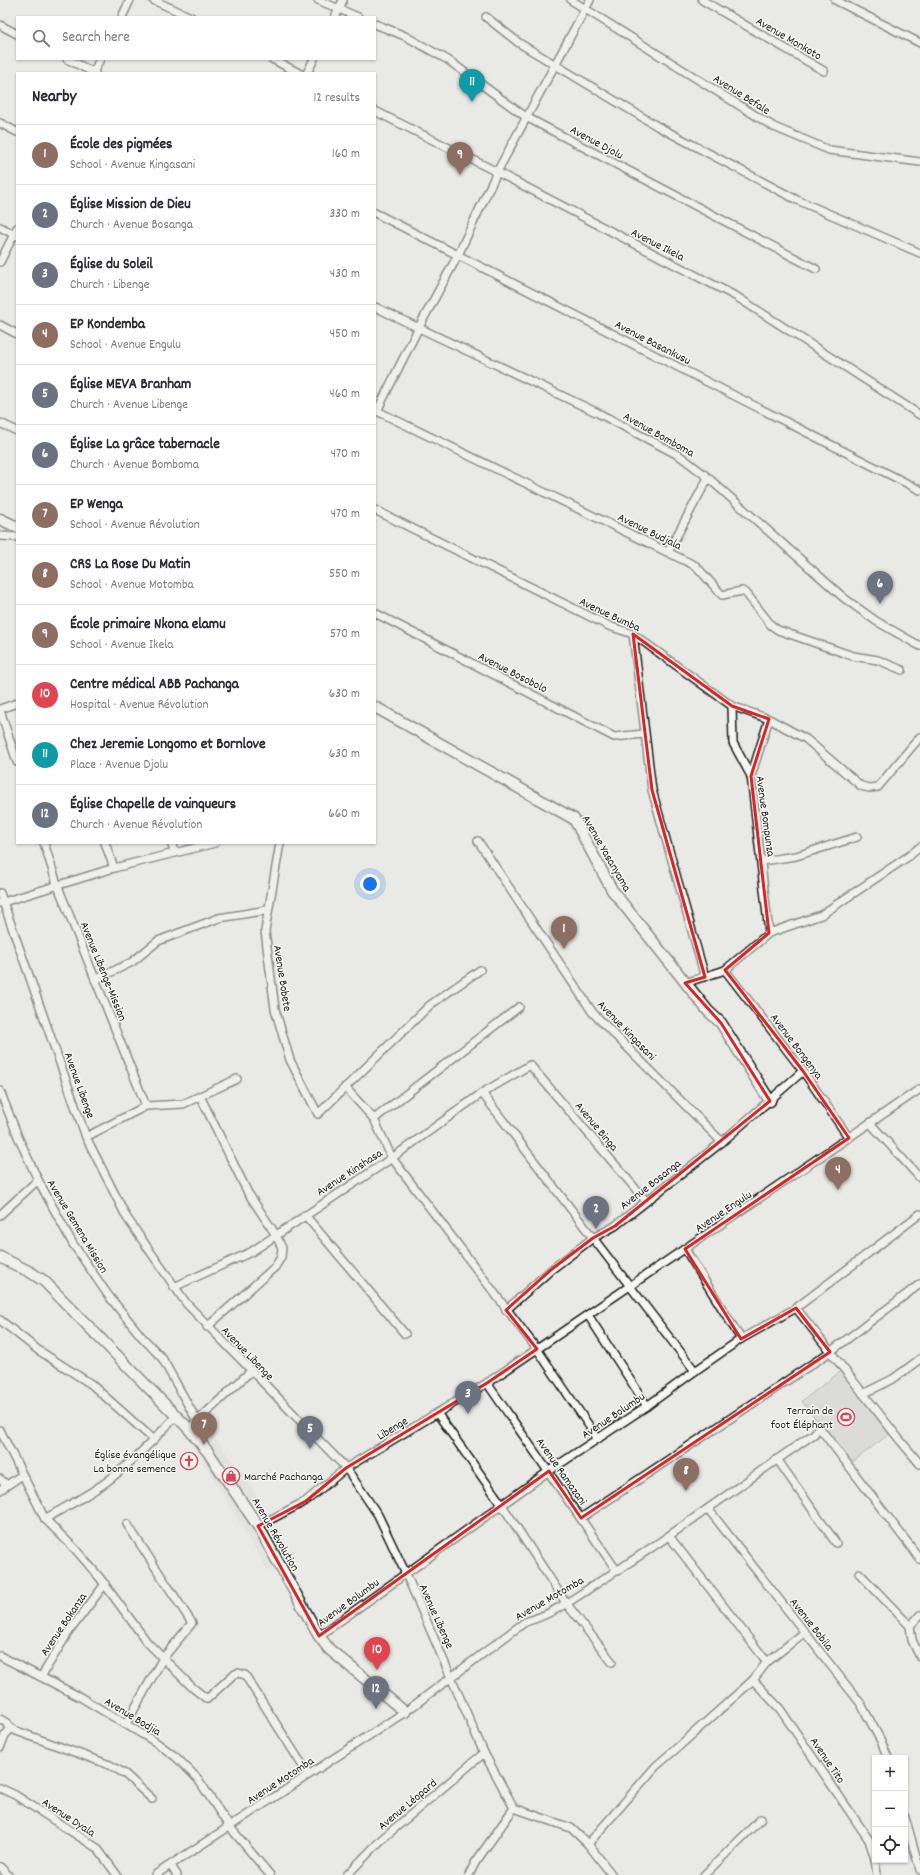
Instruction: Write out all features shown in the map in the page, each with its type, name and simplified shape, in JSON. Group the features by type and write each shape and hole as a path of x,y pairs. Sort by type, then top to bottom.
{"street":[{"path":"122,16 130,0"},
{"path":"153,0 189,16"},
{"path":"318,0 356,16"},
{"path":"335,16 343,0"},
{"name":"Avenue Befale","path":"570,0 774,127 828,150 920,162"},
{"path":"376,411 418,327 458,255 497,172 590,0"},
{"name":"Avenue Monkoto","path":"702,0 824,72"},
{"path":"834,0 920,43"},
{"path":"486,17 519,42 657,126 790,196 920,253"},
{"name":"Avenue Djolu","path":"376,24 405,36 448,60 526,117 816,269"},
{"path":"0,25 16,33"},
{"path":"69,60 92,72"},
{"path":"94,72 100,60"},
{"path":"274,60 298,72"},
{"path":"308,72 314,60"},
{"name":"Avenue Ikela","path":"376,112 497,172 736,296 920,415"},
{"path":"0,123 16,131"},
{"name":"Avenue Basankusu","path":"376,214 920,490"},
{"path":"0,227 16,233 0,262"},
{"name":"Avenue Bomboma","path":"376,307 598,413 680,456 708,478 844,598 876,621 920,646"},
{"path":"0,326 16,334"},
{"name":"Avenue Budjala","path":"376,411 696,566 722,595 742,591 746,593 772,626 778,630 853,656 878,660 902,670"},
{"path":"0,423 16,431"},
{"path":"668,552 708,478"},
{"name":"Avenue Bumba","path":"376,510 609,626 633,634 732,706 769,719 806,739 861,786 869,788 878,786 920,737"},
{"path":"0,519 16,527"},
{"path":"0,536 16,540"},
{"name":"Avenue Bosobolo","path":"376,614 614,737 644,734"},
{"path":"633,634 652,790 705,977"},
{"path":"16,702 0,709 16,759"},
{"name":"Avenue Bompunza","path":"732,706 733,743 751,776 762,861 768,933"},
{"name":"Avenue Yasanyama","path":"376,708 574,819 612,890 685,983 708,1011 721,1023 770,1101"},
{"path":"751,776 769,719"},
{"path":"762,861 796,856 856,837"},
{"name":"Avenue Kingasani","path":"478,841 593,1014 722,1142"},
{"name":"Avenue Libenge-Mission","path":"44,844 95,980 146,1106"},
{"path":"105,844 114,868"},
{"path":"171,844 175,853"},
{"path":"1,902 114,868 211,844"},
{"name":"Avenue Bobete","path":"280,844 265,931 275,1009 290,1060 318,1114 345,1087"},
{"path":"685,983 725,970 768,933 822,915 920,847"},
{"name":"Avenue Libenge","path":"0,894 1,902 86,1137 127,1218 174,1287 207,1327 346,1468 378,1515 406,1574 484,1753 514,1808"},
{"path":"95,980 132,962 158,941 219,918 268,910"},
{"path":"480,970 430,1005 345,1087 374,1119 392,1158 537,1349 598,1439"},
{"name":"Avenue Bongenya","path":"725,970 804,1071 849,1138"},
{"path":"374,1119 518,1006"},
{"name":"Avenue Kinshasa","path":"174,1287 251,1252 392,1158 482,1093 530,1065"},
{"name":"Avenue Binga","path":"530,1065 646,1201"},
{"name":"Avenue Bosanga","path":"506,1310 552,1269 593,1238 615,1226 722,1142 804,1071"},
{"path":"86,1137 146,1106 183,1104 237,1079"},
{"name":"Avenue Engulu","path":"537,1349 920,1089"},
{"name":"Avenue Gemena Mission","path":"0,1091 3,1109 38,1180 89,1269 141,1336 162,1358 197,1421"},
{"path":"482,1093 695,1371"},
{"path":"200,1096 248,1193 276,1235 282,1248 281,1257 275,1266 207,1327"},
{"path":"870,1123 920,1178"},
{"path":"0,1215 38,1180"},
{"name":"Avenue Bolumbu","path":"319,1636 549,1471 647,1406 741,1339 796,1308 920,1214"},
{"path":"305,1215 405,1334"},
{"path":"686,1249 741,1339"},
{"name":"Avenue Révolution","path":"0,1257 44,1281 189,1428 224,1474 258,1526 319,1636 329,1649 405,1712"},
{"path":"581,1518 830,1352 920,1284"},
{"path":"796,1308 920,1464"},
{"path":"588,1315 647,1406"},
{"path":"0,1320 38,1350 91,1384 154,1440"},
{"name":"Libenge","path":"258,1526 306,1501 346,1468 487,1384 537,1349"},
{"path":"864,1394 893,1379 920,1359"},
{"path":"189,1428 251,1371"},
{"name":"Avenue Ramazani","path":"487,1384 549,1471 617,1571"},
{"path":"437,1413 502,1505 566,1603 612,1662"},
{"path":"46,1519 90,1493 109,1479 154,1440 176,1416"},
{"name":"Avenue Motomba","path":"155,1875 405,1712 526,1622 541,1618 566,1603 709,1510 814,1434 819,1427 920,1559"},
{"path":"0,1430 46,1519 76,1550 105,1584 147,1642 193,1688 207,1698 232,1675 238,1672 245,1676 308,1774"},
{"path":"778,1459 836,1543"},
{"path":"0,1490 6,1484 22,1475"},
{"path":"0,1479 6,1484"},
{"name":"Avenue Bobila","path":"709,1510 861,1704 882,1741 887,1755"},
{"path":"126,1724 163,1658 192,1623 127,1524"},
{"path":"669,1536 767,1662"},
{"path":"859,1573 910,1626 912,1640 920,1657"},
{"name":"Avenue Bokanza","path":"42,1677 68,1633 105,1584"},
{"path":"910,1626 920,1616"},
{"path":"588,1844 656,1766 753,1680 767,1662 805,1632"},
{"name":"Avenue Bodjia","path":"0,1656 80,1697 157,1743 176,1757 198,1779 229,1826 270,1875"},
{"name":"Avenue Tito","path":"753,1680 784,1716 869,1840 872,1850"},
{"path":"0,1719 7,1723 11,1729 110,1765 125,1774 152,1799"},
{"path":"0,1748 5,1735 11,1729"},
{"name":"Avenue Léopard","path":"347,1875 382,1839 484,1753"},
{"name":"Avenue Dyala","path":"0,1788 15,1795 97,1848 117,1875"},
{"path":"469,1875 475,1863 514,1808 571,1828 588,1844 612,1875"},
{"path":"704,1875 761,1819"},
{"path":"908,1827 920,1870"},
{"name":"Avenue Tito","path":"876,1863 877,1875"},
{"path":"170,1866 177,1875"},
{"path":"0,1867 8,1875"}],"highlighted area":[{"path":"633,634 732,706 769,719 751,776 769,933 725,970 803,1071 849,1138 685,1249 741,1339 796,1308 830,1352 581,1518 549,1471 319,1636 258,1526 306,1501 346,1468 487,1383 537,1349 506,1310 552,1269 593,1238 615,1226 770,1101 721,1023 685,983 705,977 652,790"}],"shaded area":[{"name":"Terrain de foot Éléphant","path":"841,1371 889,1434 850,1464 802,1401"},
{"path":"194,1412 247,1478 290,1560 268,1571 204,1463 203,1455 182,1424"}],"place":[{"name":"Chez Jeremie Longomo et Bornlove","path":"472,102"},
{"name":"École primaire Nkona elamu","path":"460,175"},
{"name":"Église La grâce tabernacle","path":"880,604"},
{"name":"École des pigmées","path":"564,949"},
{"name":"EP Kondemba","path":"838,1190"},
{"name":"Église Mission de Dieu","path":"596,1229"},
{"name":"Église du Soleil","path":"468,1414"},
{"name":"Terrain de foot Éléphant","path":"846,1417"},
{"name":"EP Wenga","path":"204,1445"},
{"name":"Église MEVA Branham","path":"310,1449"},
{"name":"Église évangélique La bonne semence","path":"189,1461"},
{"name":"Marché Pachanga","path":"231,1476"},
{"name":"CRS La Rose Du Matin","path":"686,1491"},
{"name":"Centre médical ABB Pachanga","path":"377,1670"},
{"name":"Église Chapelle de vainqueurs","path":"376,1709"}]}
